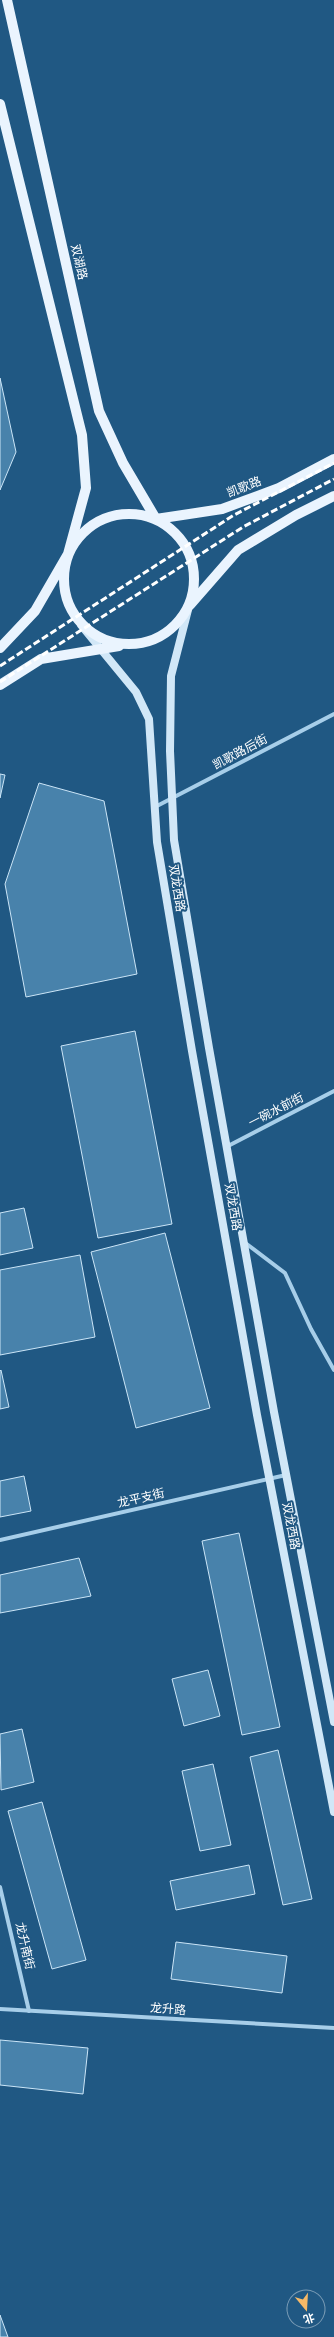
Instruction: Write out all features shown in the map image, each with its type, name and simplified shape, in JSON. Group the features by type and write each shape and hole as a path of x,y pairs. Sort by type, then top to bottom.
{"main road":[{"name":"双湖路","path":"7,0 99,411 123,463 156,519"},
{"path":"0,104 82,435 86,488 63,572 64,591 70,610 81,625 100,638 111,642 128,645"},
{"name":"凯歌路","path":"156,519 222,509 279,488 334,460"},
{"path":"0,685 41,659 101,648 147,642 164,634 178,622 189,606 238,550 296,515 334,496"},
{"path":"0,648 35,611 79,536 95,522 108,517 136,513 156,519 174,530 186,546 193,566 194,586 189,606"},
{"name":"双龙西路","path":"189,606 171,676 169,712 171,800 174,840 209,1048 228,1146 286,1475 334,1722"},
{"name":"双龙西路","path":"81,625 136,692 149,719 157,842 192,1050 269,1479 334,1812"}],"street":[{"name":"凯歌路后街","path":"155,807 334,714"},
{"name":"一碗水前街","path":"228,1146 334,1091"},
{"path":"244,1242 285,1273 311,1328 334,1370"},
{"name":"龙平支街","path":"0,1540 286,1475"},
{"name":"龙升南街","path":"0,1887 29,2010"},
{"name":"龙升路","path":"0,2009 334,2028"}],"building":[{"path":"0,378 16,452 0,490"},
{"path":"0,774 5,775 0,798"},
{"path":"39,783 104,801 137,974 26,997 5,884"},
{"path":"135,1031 172,1224 98,1238 61,1046"},
{"path":"24,1208 33,1248 0,1255 0,1213"},
{"path":"165,1233 210,1408 136,1428 91,1252"},
{"path":"80,1255 95,1337 0,1355 0,1270"},
{"path":"1,1370 9,1407 0,1409 0,1371"},
{"path":"24,1476 31,1511 0,1517 0,1481"},
{"path":"239,1533 280,1727 242,1735 202,1541"},
{"path":"79,1558 91,1596 0,1613 0,1575"},
{"path":"208,1670 220,1716 184,1726 172,1679"},
{"path":"22,1729 34,1782 1,1790 0,1734"},
{"path":"278,1750 312,1899 283,1905 250,1757"},
{"path":"213,1764 231,1845 200,1851 182,1771"},
{"path":"42,1802 86,1960 52,1969 8,1811"},
{"path":"249,1865 255,1894 176,1910 170,1881"},
{"path":"176,1942 287,1956 282,1993 171,1979"},
{"path":"0,2040 88,2048 83,2094 0,2085"},
{"path":"0,2315 8,2337 0,2337"}],"railway":[{"path":"0,666 234,515 334,463"},
{"path":"0,682 243,527 334,479"}]}
